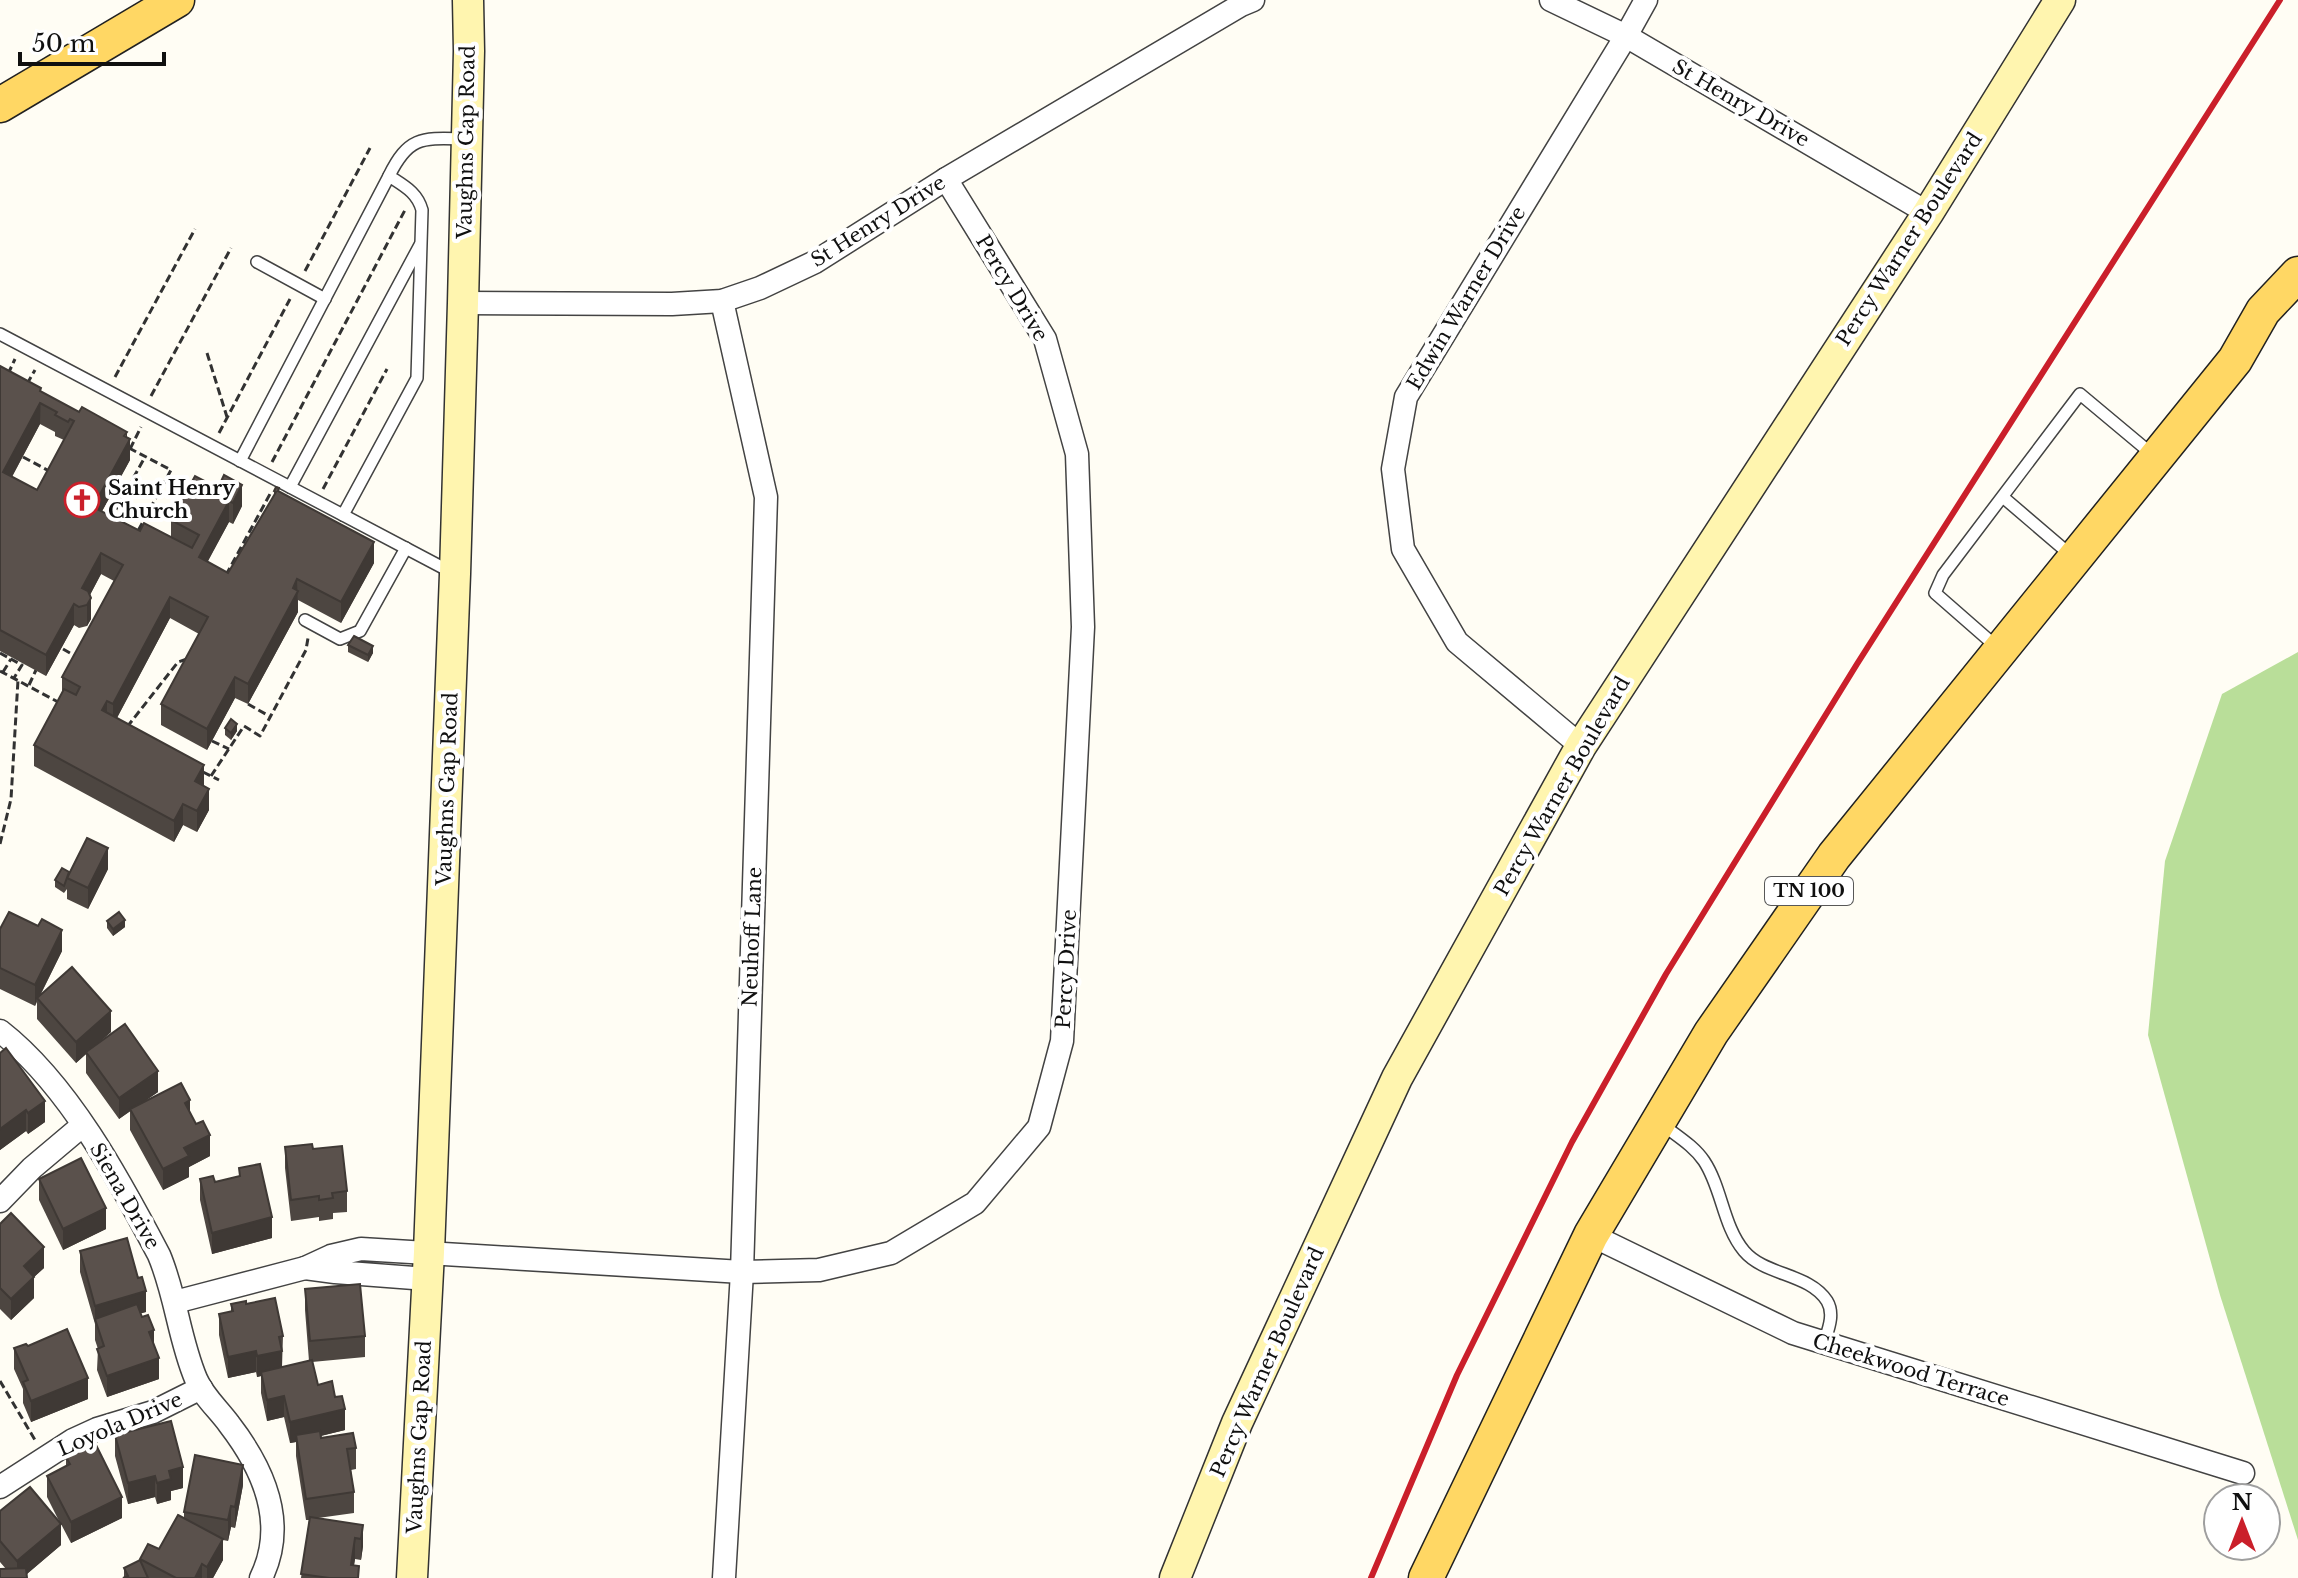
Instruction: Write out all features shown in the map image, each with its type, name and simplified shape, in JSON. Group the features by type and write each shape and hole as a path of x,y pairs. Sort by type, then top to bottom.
{"main road":[{"path":"0,105 177,0"},
{"name":"TN 100","path":"1426,1578 1591,1235 1711,1033 1834,856 2235,360 2263,311 2298,274"}],"street":[{"name":"Vaughns Gap Road","path":"412,1578 428,1266 455,574 468,0"},
{"name":"St Henry Drive","path":"463,303 672,304 722,301 760,288 815,262 946,179 1253,0"},
{"name":"St Henry Drive","path":"1551,0 1626,36 1928,213"},
{"name":"Edwin Warner Drive","path":"1581,746 1457,642 1403,549 1393,469 1406,397 1646,0"},
{"name":"Percy Warner Boulevard","path":"1175,1578 1237,1423 1397,1078 1581,746 1928,213 2060,0"},
{"name":"Percy Drive","path":"175,1302 305,1268 348,1274 428,1266 742,1272 819,1270 891,1253 975,1203 1039,1127 1062,1041 1083,627 1077,454 1045,339 946,179"},
{"name":"Neuhoff Lane","path":"722,301 766,497 742,1272 724,1578"},
{"name":"Siena Drive","path":"0,1031 33,1061 83,1125 159,1255 168,1275 189,1360 201,1388 244,1443 265,1484 272,1512 272,1528 268,1559 261,1578"},
{"path":"2,1196 83,1125"},
{"name":"Cheekwood Terrace","path":"1591,1235 1793,1333 2243,1473"},
{"name":"Loyola Drive","path":"0,1487 84,1435 153,1412 201,1388"}],"lane":[{"path":"240,461 401,154 415,143 437,138 467,139"},
{"path":"343,515 417,378 422,210 408,187 389,176"},
{"path":"290,487 422,241"},
{"path":"257,262 325,299"},
{"path":"0,334 455,574"},
{"path":"1999,650 1935,593 1943,575 2080,394 2155,456"},
{"path":"2004,498 2074,557"},
{"path":"307,622 340,639 360,631 406,548"},
{"path":"1658,1122 1695,1150 1704,1161 1743,1250 1758,1262 1819,1291 1829,1304 1830,1322 1824,1343"}],"path":[{"path":"213,446 370,148"},
{"path":"265,474 414,194"},
{"path":"108,391 195,229"},
{"path":"143,409 231,248"},
{"path":"207,353 227,417"},
{"path":"6,378 16,358"},
{"path":"25,388 36,368"},
{"path":"316,501 387,369"},
{"path":"130,449 143,425"},
{"path":"119,443 171,470 133,540"},
{"path":"23,457 57,475"},
{"path":"106,526 145,457"},
{"path":"226,575 271,492"},
{"path":"211,776 244,726 260,736 306,650 307,622"},
{"path":"63,649 80,658"},
{"path":"0,653 22,665 16,679 11,799 0,844"},
{"path":"11,659 2,672 69,707"},
{"path":"124,730 178,662 188,659 194,663"},
{"path":"28,686 36,670"},
{"path":"248,704 271,717"},
{"path":"212,741 229,749"},
{"path":"198,769 219,780"},
{"path":"0,1381 45,1457"}],"green space":[{"path":"2298,652 2298,1540 2220,1295 2148,1035 2165,861 2222,694"}],"building":[{"path":"0,366 79,412 82,407 127,432 124,436 130,439 93,507 140,531 144,523 192,548 199,535 171,520 195,476 218,488 224,475 242,485 233,503 229,501 199,557 228,573 276,492 276,487 278,491 374,542 341,602 297,579 293,588 298,591 248,684 235,677 207,729 161,704 208,617 170,597 113,704 107,701 102,710 204,765 195,781 209,789 197,811 183,804 174,821 34,745 64,689 76,695 80,687 62,677 123,565 101,553 82,588 88,591 91,598 87,605 79,607 74,604 46,655 0,630","holes":["40,403 57,412 55,415 68,422 70,419 74,421 37,490 3,472"]},
{"path":"354,636 373,646 368,655 348,645"},
{"path":"231,719 237,724 231,733 225,728"},
{"path":"87,838 108,848 88,888 67,878"},
{"path":"62,868 69,872 64,886 55,880"},
{"path":"9,912 38,926 42,919 62,930 35,985 0,968 0,929"},
{"path":"119,912 125,920 113,929 107,921"},
{"path":"72,967 111,1011 76,1042 37,998"},
{"path":"125,1024 158,1071 119,1098 86,1052"},
{"path":"6,1048 45,1101 0,1129 0,1053"},
{"path":"181,1083 190,1100 185,1103 196,1124 203,1121 210,1135 184,1148 189,1156 163,1169 130,1109"},
{"path":"312,1144 313,1149 342,1146 347,1191 332,1193 333,1198 319,1200 319,1196 291,1200 285,1147"},
{"path":"81,1158 106,1208 63,1229 39,1179"},
{"path":"260,1164 272,1217 212,1233 200,1179 213,1176 215,1182 240,1176 239,1168"},
{"path":"11,1213 44,1247 24,1266 34,1277 11,1299 0,1288 0,1224"},
{"path":"127,1238 138,1278 142,1277 146,1291 95,1306 80,1251"},
{"path":"360,1284 365,1336 310,1341 305,1289"},
{"path":"275,1298 283,1336 279,1337 282,1351 257,1356 256,1351 228,1357 219,1314 233,1311 231,1304"},
{"path":"137,1304 142,1317 148,1315 154,1330 149,1332 159,1358 107,1376 97,1349 104,1346 95,1319"},
{"path":"67,1329 88,1378 31,1401 23,1382 28,1380 14,1348 28,1346"},
{"path":"312,1360 318,1385 332,1381 335,1397 342,1396 345,1409 290,1422 284,1396 267,1400 261,1372"},
{"path":"171,1421 183,1467 169,1471 171,1479 157,1483 155,1476 128,1483 115,1435"},
{"path":"320,1431 321,1438 353,1433 356,1448 347,1449 354,1492 306,1499 296,1435"},
{"path":"95,1443 122,1497 71,1522 47,1476 70,1464 66,1457"},
{"path":"195,1455 243,1465 235,1507 231,1506 228,1520 184,1512"},
{"path":"30,1487 61,1524 17,1561 0,1541 0,1511"},
{"path":"178,1515 223,1539 207,1567 202,1564 195,1578 176,1578 140,1559 148,1544 159,1549"},
{"path":"310,1517 363,1525 361,1539 355,1538 351,1565 359,1566 358,1578 301,1574"},
{"path":"140,1560 148,1578 123,1578 128,1576 124,1568"},
{"path":"26,1568 27,1578 0,1578 0,1569"}],"railway":[{"path":"1371,1578 1457,1375 1572,1142 1666,974 1857,664 2280,0"}],"place":[{"name":"Saint Henry Church","path":"82,500"}]}
